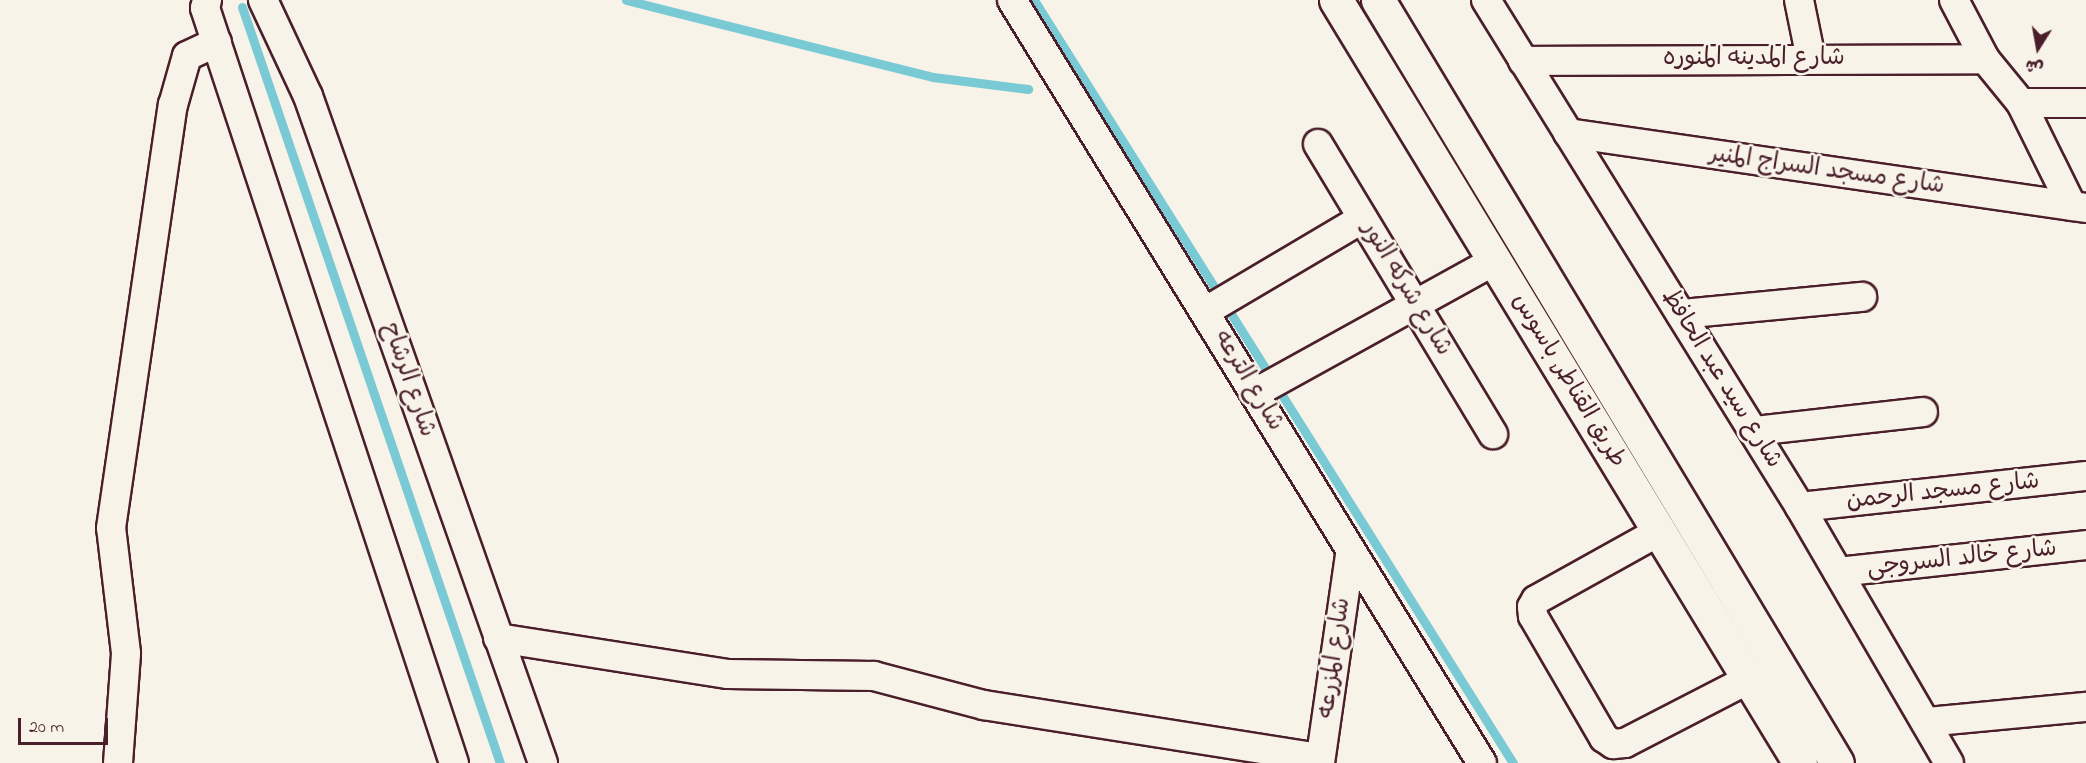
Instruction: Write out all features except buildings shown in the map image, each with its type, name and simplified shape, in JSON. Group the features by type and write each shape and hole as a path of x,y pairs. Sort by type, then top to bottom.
{"main road":[{"name":"طريق القناطر, باسوس","path":"1336,0 1751,678 1800,763"},
{"name":"طريق القناطر, باسوس","path":"1378,0 1837,763"}],"street":[{"path":"207,0 205,8 454,763"},
{"name":"شارع الرشاح","path":"263,0 308,96 543,763"},
{"name":"شارع الترعه","path":"1012,0 1206,311 1350,554 1482,763"},
{"name":"شارع سيد عبد الحافظ","path":"1486,0 1754,431 1949,763"},
{"path":"1799,0 1811,59"},
{"path":"1954,0 1985,59 2021,103 2079,207"},
{"path":"118,763 126,653 111,528 174,105 188,56 217,42"},
{"name":"شارع المدينه المنوره","path":"1523,61 1985,59"},
{"path":"2021,103 2086,103"},
{"name":"شارع مسجد السراج المنير","path":"1568,133 2079,207"},
{"name":"شارع شركه النور","path":"1318,144 1417,303 1493,434"},
{"path":"1206,311 1363,218"},
{"path":"1255,393 1494,261"},
{"path":"1681,314 1862,297"},
{"path":"1754,431 1923,412"},
{"name":"شارع مسجد الرحمن","path":"1800,507 2086,476"},
{"path":"1660,531 1536,600 1532,607 1533,616 1604,738 1613,744 1625,743 1751,678"},
{"name":"شارع خالد السروجى","path":"1838,572 2086,545"},
{"name":"شارع المزرعه","path":"1320,761 1350,554"},
{"path":"498,638 728,674 874,676 984,705 1320,761"},
{"path":"1926,722 2086,707"}],"waterway":[{"path":"626,0 933,77 1028,89"},
{"path":"1034,0 1513,763"},
{"path":"242,7 500,763"}]}
